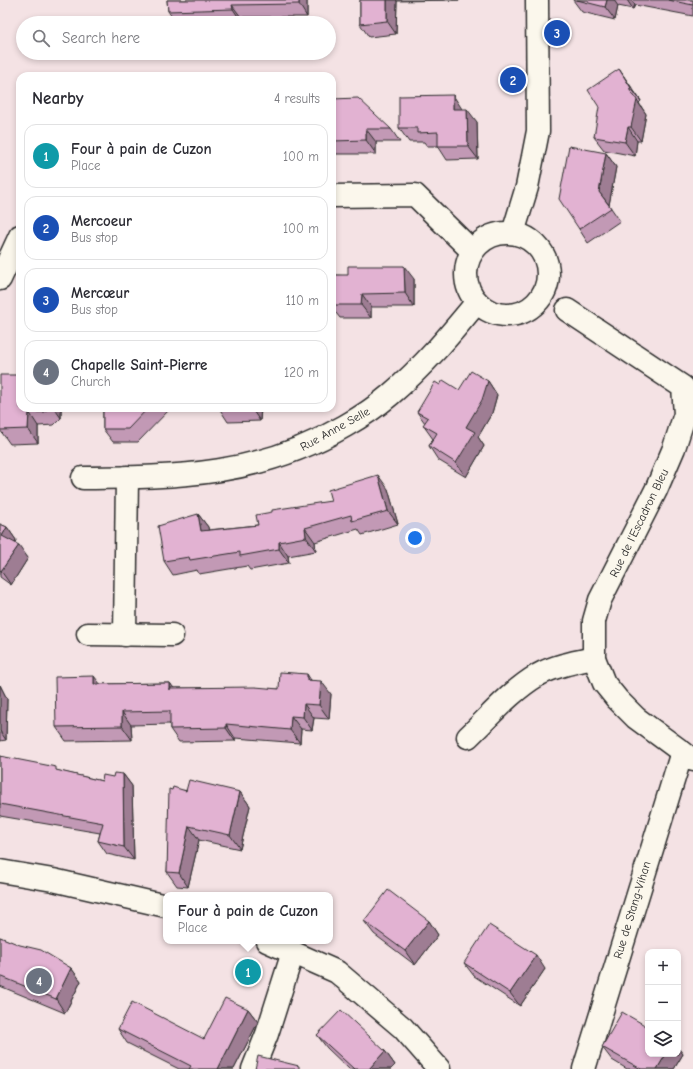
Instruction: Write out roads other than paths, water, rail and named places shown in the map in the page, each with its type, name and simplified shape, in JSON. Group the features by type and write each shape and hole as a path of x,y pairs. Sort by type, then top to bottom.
{"street":[{"path":"513,233 527,187 538,131 538,0"},
{"path":"336,196 415,195 472,251"},
{"path":"502,233 513,233 526,238 536,245 544,255 548,279 537,302 526,310 514,314 500,314 488,310 477,302 471,294 466,277 467,261 472,251 480,242 491,236 502,233"},
{"path":"0,279 5,258 16,242"},
{"name":"Rue Anne Selle","path":"84,478 201,473 246,466 290,453 314,443 364,414 389,396 439,348 477,302"},
{"name":"Rue de l'Escadron Bleu","path":"567,310 688,384 685,414 674,448 656,490 600,600 594,621 594,658 604,682 617,699 636,718 687,756"},
{"path":"125,635 127,477"},
{"path":"88,634 172,635"},
{"path":"468,737 509,697 538,675 568,664 594,658"},
{"name":"Rue de Stang-Vihan","path":"584,1069 687,756"},
{"path":"0,871 53,880 163,905"},
{"path":"274,944 337,972 403,1028 439,1069"},
{"path":"253,1069 267,1034 294,952"}],"place":[{"name":"Mercœur","path":"557,33"},
{"name":"Mercoeur","path":"513,80"},
{"name":"Four à pain de Cuzon","path":"248,972"},
{"name":"Chapelle Saint-Pierre","path":"39,981"}]}
